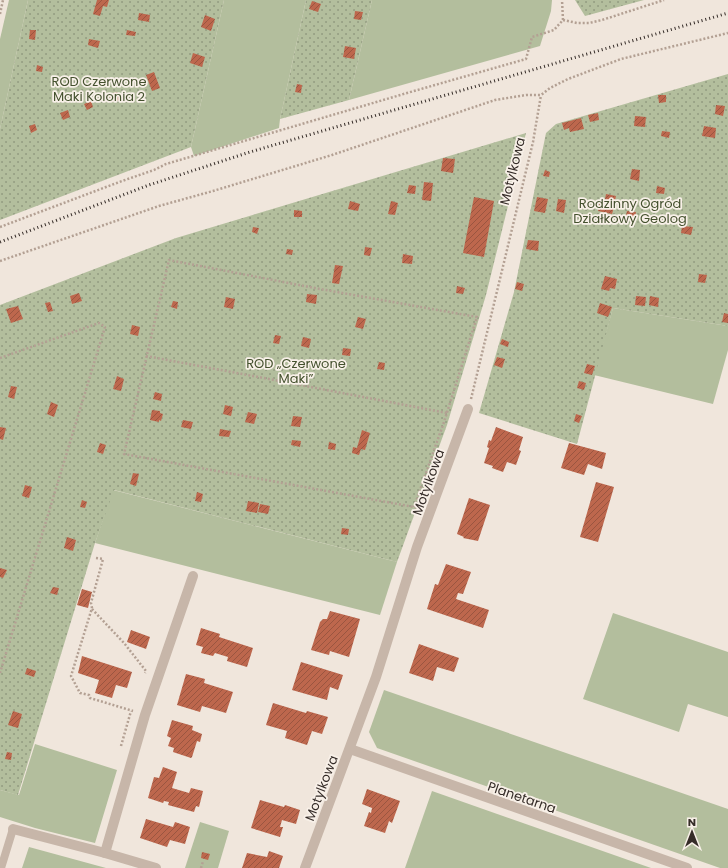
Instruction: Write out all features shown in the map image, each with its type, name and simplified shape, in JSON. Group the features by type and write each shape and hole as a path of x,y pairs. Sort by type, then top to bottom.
{"street":[{"name":"Motylkowa","path":"305,868 376,678 417,546 468,409"},
{"path":"105,853 145,715 193,576"},
{"name":"Planetarna","path":"350,749 686,868"},
{"path":"13,829 156,868"}],"lane":[{"path":"1,868 13,829"}],"path":[{"path":"0,14 3,0"},
{"path":"0,227 154,170 166,164 526,59 532,37 554,30 563,20 562,0"},
{"path":"563,20 577,23 589,23 664,0"},
{"path":"0,261 159,206 332,155 495,100 526,95 541,95 550,88 568,79 621,59 728,33"},
{"name":"Motylkowa","path":"468,409 533,142 541,95"},
{"path":"414,507 447,413 477,317 169,260 124,454 414,507 431,510"},
{"path":"0,358 99,322 105,327 0,673"},
{"path":"146,356 447,413"},
{"path":"96,558 103,559 91,603 92,608 71,676 80,693 89,695 90,698 134,712"},
{"path":"92,608 146,671 144,678"},
{"path":"121,746 136,705"},
{"path":"201,868 203,861"}],"green space":[{"path":"9,0 28,0 0,129 0,39"},
{"name":"ROD Czerwone Maki Kolonia 2","path":"28,0 224,0 191,147 0,220 0,129"},
{"path":"224,0 306,0 279,128 194,156 191,147"},
{"path":"306,0 372,0 349,100 280,119"},
{"path":"372,0 552,0 551,11 540,46 349,100"},
{"path":"575,0 644,0 585,16"},
{"name":"Rodzinny Ogród Działkowy Geolog","path":"728,74 728,326 613,308 577,444 479,413 514,292 546,133 556,124"},
{"name":"ROD „Czerwone Maki”","path":"526,133 486,295 447,425 397,562 114,490 95,543 18,795 0,790 0,305 176,238"},
{"path":"613,308 728,326 728,350 713,404 594,375"},
{"path":"113,490 397,562 380,615 95,543"},
{"path":"613,613 728,652 728,717 688,704 679,732 583,699"},
{"path":"384,690 728,809 728,868 720,868 377,748 369,732"},
{"path":"35,744 117,770 95,843 35,828 0,817 0,790 19,795"},
{"path":"432,791 651,868 405,868"},
{"path":"200,822 229,831 218,868 185,868"},
{"path":"29,847 106,868 22,868"}],"building":[{"path":"97,0 109,0 107,7 103,6 100,16 93,14"},
{"path":"312,1 321,4 318,12 309,9"},
{"path":"355,11 363,12 361,20 354,19"},
{"path":"139,13 150,15 149,22 138,20"},
{"path":"205,15 215,19 211,31 201,27"},
{"path":"30,30 36,30 35,40 29,39"},
{"path":"127,30 136,32 135,36 126,35"},
{"path":"89,39 100,41 98,48 88,45"},
{"path":"345,46 356,48 354,59 343,57"},
{"path":"193,53 205,57 202,67 190,63"},
{"path":"37,65 43,67 42,72 36,71"},
{"path":"154,72 160,88 152,91 146,75"},
{"path":"297,84 302,85 301,93 295,92"},
{"path":"117,92 120,100 111,102 109,94"},
{"path":"658,95 666,95 666,102 659,103"},
{"path":"91,101 93,107 87,110 84,104"},
{"path":"716,105 725,106 723,116 715,114"},
{"path":"68,110 70,117 63,120 60,113"},
{"path":"598,113 599,120 590,122 588,115"},
{"path":"635,116 646,117 645,127 634,126"},
{"path":"581,118 584,129 570,132 569,128 564,130 562,123"},
{"path":"35,124 37,130 31,133 29,126"},
{"path":"704,126 716,128 715,138 702,136"},
{"path":"662,131 670,132 669,138 661,136"},
{"path":"443,158 455,159 453,173 441,171"},
{"path":"632,169 640,170 639,181 630,179"},
{"path":"545,170 550,172 549,177 543,176"},
{"path":"424,182 433,183 431,201 422,200"},
{"path":"409,185 416,186 415,194 407,193"},
{"path":"657,186 665,188 664,194 656,193"},
{"path":"606,194 616,196 614,205 604,204"},
{"path":"474,197 494,201 484,257 463,253"},
{"path":"537,197 548,199 545,213 534,211"},
{"path":"558,199 566,200 564,213 556,211"},
{"path":"350,201 360,204 358,211 348,209"},
{"path":"391,201 398,203 395,215 388,214"},
{"path":"599,204 614,207 612,214 598,211"},
{"path":"294,210 302,211 302,217 294,217"},
{"path":"627,211 636,212 635,218 631,218 631,220 625,219"},
{"path":"682,226 693,227 691,235 681,233"},
{"path":"253,227 259,228 257,234 252,232"},
{"path":"528,240 539,241 538,251 526,249"},
{"path":"365,247 372,248 370,256 364,255"},
{"path":"287,249 293,250 292,255 286,254"},
{"path":"403,254 413,256 412,264 402,263"},
{"path":"335,265 343,266 339,284 332,283"},
{"path":"699,274 707,275 705,283 698,282"},
{"path":"605,276 617,279 615,289 610,288 609,291 601,289"},
{"path":"517,282 524,284 522,291 515,289"},
{"path":"457,286 465,288 463,294 456,293"},
{"path":"79,293 82,301 72,304 70,296"},
{"path":"307,294 317,295 316,304 306,302"},
{"path":"636,296 646,297 645,306 635,305"},
{"path":"650,296 659,298 658,307 649,305"},
{"path":"226,297 235,299 233,309 224,307"},
{"path":"173,301 178,302 177,309 171,307"},
{"path":"50,302 53,311 48,312 45,303"},
{"path":"600,303 612,307 608,317 597,313"},
{"path":"18,306 23,319 11,323 6,309"},
{"path":"724,313 728,314 728,323 722,322"},
{"path":"358,317 366,319 363,329 355,327"},
{"path":"132,325 140,327 138,336 130,334"},
{"path":"275,335 281,336 279,344 273,343"},
{"path":"303,337 311,339 309,348 301,346"},
{"path":"502,339 509,342 508,347 500,344"},
{"path":"343,348 351,349 350,356 342,355"},
{"path":"497,357 505,359 502,368 494,365"},
{"path":"379,362 385,363 384,370 377,369"},
{"path":"587,364 595,366 592,375 584,373"},
{"path":"117,376 124,379 121,391 113,389"},
{"path":"579,381 586,383 584,390 577,388"},
{"path":"11,386 17,387 14,399 8,397"},
{"path":"155,392 162,394 161,401 153,399"},
{"path":"51,402 58,405 54,417 47,414"},
{"path":"225,405 233,407 231,416 223,414"},
{"path":"152,410 160,411 160,413 163,414 161,421 150,420"},
{"path":"248,412 257,414 254,424 245,422"},
{"path":"576,414 582,416 579,423 574,421"},
{"path":"293,416 302,417 300,427 291,426"},
{"path":"183,420 193,422 191,429 181,427"},
{"path":"0,427 6,428 3,440 0,439"},
{"path":"496,427 523,437 519,450 521,451 516,465 507,462 503,472 484,463 489,448 487,447 489,440 491,441"},
{"path":"220,429 231,431 229,437 219,436"},
{"path":"362,430 370,433 365,450 361,449 359,455 352,453 353,447 357,448"},
{"path":"292,440 301,441 300,447 291,445"},
{"path":"329,442 336,444 335,450 328,449"},
{"path":"100,443 106,445 103,454 97,452"},
{"path":"569,443 606,453 602,469 588,464 584,475 561,468"},
{"path":"133,473 139,474 136,486 130,484"},
{"path":"596,482 614,487 598,542 580,537"},
{"path":"25,485 32,487 29,498 22,496"},
{"path":"197,492 203,494 201,502 195,501"},
{"path":"469,498 490,505 478,541 463,538 464,537 457,534"},
{"path":"82,500 87,502 85,508 80,507"},
{"path":"248,501 259,503 257,513 246,511"},
{"path":"260,504 270,506 268,514 258,512"},
{"path":"342,528 349,529 348,535 341,534"},
{"path":"67,537 76,540 73,551 64,548"},
{"path":"446,564 471,572 463,594 458,593 456,599 489,610 483,628 427,609 435,584 438,585"},
{"path":"0,568 7,570 3,578 0,577"},
{"path":"53,587 59,588 57,595 50,593"},
{"path":"82,589 92,592 88,608 77,605"},
{"path":"330,611 360,619 349,657 330,651 329,655 311,650 320,622 323,619 327,619"},
{"path":"201,628 220,634 219,637 253,648 247,667 227,661 228,657 215,653 213,656 201,653 203,647 196,645"},
{"path":"131,630 150,637 146,649 127,642"},
{"path":"419,644 459,658 454,672 437,667 433,681 409,673"},
{"path":"82,656 132,672 127,688 116,685 112,698 95,693 99,680 78,673"},
{"path":"301,662 343,675 338,690 330,687 327,700 292,690"},
{"path":"27,668 36,671 34,677 25,674"},
{"path":"186,674 205,679 204,683 233,692 226,713 202,706 200,712 177,705"},
{"path":"273,703 306,713 307,711 328,717 322,734 312,731 307,745 285,738 287,731 266,725"},
{"path":"13,711 22,714 18,728 8,725"},
{"path":"172,720 193,726 192,730 202,734 200,742 197,741 191,758 173,752 174,748 168,746 171,738 167,736"},
{"path":"7,752 12,753 11,760 5,759"},
{"path":"163,767 177,772 172,788 189,793 191,788 203,791 199,807 196,806 194,812 168,805 169,802 164,801 163,803 148,798 154,777 159,778"},
{"path":"367,789 400,801 392,823 389,821 385,833 364,826 372,808 362,804"},
{"path":"260,800 284,807 285,805 300,810 296,824 282,820 280,827 283,827 280,837 251,828"},
{"path":"146,819 173,827 175,822 190,827 185,844 170,840 167,847 140,838"},
{"path":"269,851 283,856 279,868 242,868 247,853 267,857"},
{"path":"202,852 210,854 208,860 201,858"}],"railway":[{"path":"0,242 149,185 250,152 728,13"}]}
